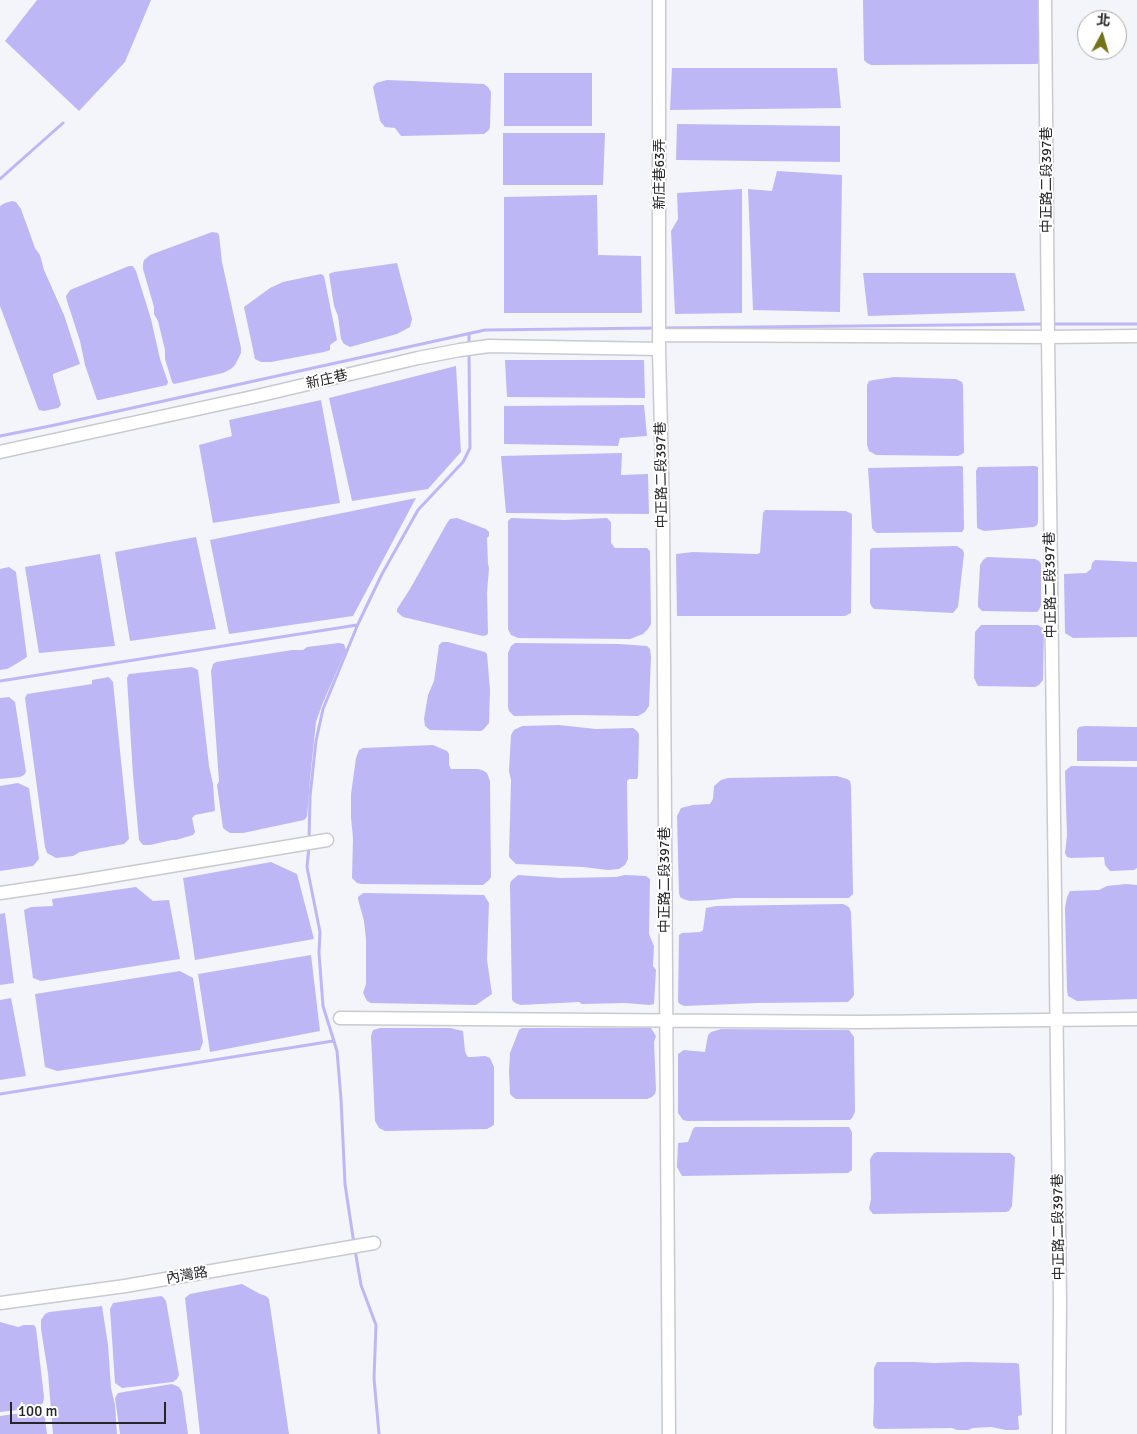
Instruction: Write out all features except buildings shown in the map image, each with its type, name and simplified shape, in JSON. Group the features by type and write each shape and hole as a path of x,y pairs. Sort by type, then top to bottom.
{"street":[{"name":"新庄巷63弄","path":"659,0 659,349"},
{"name":"中正路二段397巷","path":"1045,0 1060,1434"},
{"path":"659,335 1137,336"},
{"name":"新庄巷","path":"0,452 460,350 489,346 659,349"},
{"name":"中正路二段397巷","path":"659,349 663,525 668,1434"},
{"path":"0,893 327,840"},
{"path":"340,1018 860,1022 1137,1019"},
{"name":"內灣路","path":"0,1303 124,1286 374,1243"}],"shaded area":[{"path":"37,0 151,0 125,62 79,111 5,41"},
{"path":"863,0 1042,0 1040,62 1037,64 871,65 864,60"},
{"path":"672,68 837,68 841,108 670,110"},
{"path":"504,73 592,73 592,126 504,126"},
{"path":"387,80 484,84 491,92 489,130 484,134 401,136 395,128 385,127 380,121 373,87 376,83"},
{"path":"677,124 840,126 840,162 676,160"},
{"path":"503,133 605,133 603,185 503,185"},
{"path":"777,171 842,175 840,312 753,310 748,189 772,191"},
{"path":"742,189 742,313 675,314 671,231 678,219 677,193"},
{"path":"597,195 598,255 641,256 642,313 504,313 504,197"},
{"path":"12,201 16,202 21,209 35,248 40,255 44,270 64,315 80,364 53,374 61,405 58,408 44,411 38,408 0,306 0,206"},
{"path":"212,232 219,235 222,262 241,353 235,365 223,373 174,384 165,359 165,350 158,321 154,314 154,307 143,269 144,260 150,255"},
{"path":"397,263 412,319 410,327 397,334 350,347 344,344 341,339 329,274"},
{"path":"133,266 136,271 168,382 167,385 97,400 85,365 80,341 66,296 70,290"},
{"path":"863,273 1015,273 1025,311 868,316"},
{"path":"321,274 324,276 337,340 330,345 330,350 271,362 261,362 255,359 244,307 270,288 283,282"},
{"path":"505,360 644,360 645,398 507,397"},
{"path":"456,366 461,452 428,489 352,501 329,398"},
{"path":"894,377 956,379 962,382 964,453 958,456 876,455 869,451 867,445 867,385 869,381"},
{"path":"321,400 340,503 213,523 199,445 232,436 229,420"},
{"path":"644,405 647,436 620,438 618,446 504,444 504,406"},
{"path":"622,453 621,475 648,474 649,514 506,513 501,456"},
{"path":"963,467 964,529 962,532 877,533 874,531 872,528 868,468"},
{"path":"978,467 1038,467 1037,525 1034,527 984,531 977,528 976,471"},
{"path":"416,498 353,616 229,634 210,540"},
{"path":"765,510 846,511 852,514 851,613 845,616 677,616 676,554 693,552 760,553 763,513"},
{"path":"457,518 486,529 489,532 487,538 489,568 487,593 488,633 483,636 403,617 397,612 447,523 450,519"},
{"path":"511,518 565,520 607,518 611,522 611,543 615,548 647,548 650,551 651,624 648,629 643,634 630,639 518,638 511,635 508,629 508,521"},
{"path":"196,537 216,629 130,641 115,552"},
{"path":"957,546 963,550 964,554 958,607 953,613 874,609 872,607 870,603 870,550 872,548"},
{"path":"100,554 115,646 39,653 25,567"},
{"path":"987,557 1035,559 1039,561 1041,564 1041,605 1037,612 982,611 978,607 980,565"},
{"path":"1095,560 1137,562 1137,637 1073,638 1065,633 1064,574 1086,573 1091,569 1092,563"},
{"path":"9,567 16,572 27,657 7,669 0,670 0,569"},
{"path":"981,625 1038,625 1044,629 1043,680 1039,685 1035,687 978,686 974,678 975,632"},
{"path":"442,642 448,642 487,654 490,690 489,723 481,731 430,730 425,726 424,719 428,695 434,681 439,645"},
{"path":"339,643 344,644 346,650 316,722 307,817 304,820 243,833 230,833 223,828 217,785 219,781 211,671 213,664"},
{"path":"515,643 647,646 650,649 651,657 649,706 645,712 638,716 514,716 508,707 508,653 511,646"},
{"path":"192,667 198,670 215,811 195,815 192,818 195,832 193,835 176,840 143,845 139,840 127,678 129,674"},
{"path":"109,677 113,682 129,839 124,844 56,858 47,853 45,847 25,698 27,694 92,684 92,680"},
{"path":"9,697 15,702 26,772 20,777 0,779 0,698"},
{"path":"559,725 596,729 633,728 639,734 638,776 637,779 629,779 627,781 628,859 625,865 619,869 608,870 516,864 509,857 511,735 514,730 522,726"},
{"path":"1079,727 1137,727 1137,761 1077,761 1077,730"},
{"path":"433,745 447,751 451,769 477,769 487,773 490,781 491,877 483,885 357,883 352,878 351,794 356,758 359,750 363,748"},
{"path":"1071,766 1137,767 1137,868 1134,870 1110,871 1105,865 1104,857 1067,857 1065,853 1067,836 1065,771"},
{"path":"837,776 850,781 851,786 853,894 849,898 735,898 690,901 680,897 677,816 681,808 710,804 713,799 714,786 721,780 728,778"},
{"path":"18,783 29,788 39,859 33,866 0,871 0,786"},
{"path":"271,862 297,874 314,939 195,960 183,878"},
{"path":"518,875 561,878 616,877 625,875 646,876 650,879 649,934 654,946 653,966 656,970 654,1004 582,1004 579,1002 521,1005 515,1003 512,1000 510,885 511,881"},
{"path":"1137,885 1137,999 1077,1001 1068,996 1067,990 1065,908 1067,897 1070,891 1099,890 1107,886"},
{"path":"136,887 153,901 169,900 180,959 41,981 33,978 24,910 31,907 53,906 52,899"},
{"path":"363,893 484,895 489,903 487,960 492,994 476,1005 371,1003 367,1001 363,993 366,984 366,939 364,921 358,899"},
{"path":"843,904 849,907 851,912 854,995 848,1002 684,1006 678,1002 679,935 703,930 706,908 716,906"},
{"path":"5,913 14,983 0,985 0,914"},
{"path":"311,955 320,1031 210,1052 198,974"},
{"path":"180,971 193,978 203,1042 200,1050 57,1071 45,1067 35,994"},
{"path":"11,998 26,1076 0,1080 0,1000"},
{"path":"380,1028 450,1028 463,1031 465,1051 468,1057 485,1056 490,1058 494,1067 494,1125 487,1129 385,1131 379,1128 375,1121 371,1036 373,1030"},
{"path":"522,1028 651,1028 656,1036 654,1042 655,1094 647,1099 516,1099 510,1094 510,1053 519,1030"},
{"path":"721,1029 849,1030 854,1037 855,1112 852,1118 850,1120 683,1120 678,1113 678,1054 684,1050 705,1052 708,1035"},
{"path":"695,1127 849,1127 852,1132 852,1170 848,1173 682,1176 677,1167 678,1143 688,1142"},
{"path":"874,1153 1010,1153 1015,1157 1012,1206 1006,1212 873,1214 869,1209 871,1199 870,1159"},
{"path":"242,1284 269,1299 289,1434 200,1434 185,1298 190,1294"},
{"path":"161,1296 166,1301 179,1375 173,1382 122,1388 115,1383 110,1309 113,1303"},
{"path":"102,1306 117,1434 53,1434 41,1320 49,1312"},
{"path":"0,1322 18,1327 34,1325 36,1328 44,1397 43,1403 36,1408 0,1412"},
{"path":"877,1362 1019,1364 1022,1415 1018,1416 1019,1429 1006,1430 991,1427 968,1430 952,1428 875,1428 873,1425 874,1368"},
{"path":"172,1384 179,1387 182,1392 188,1434 120,1434 115,1398 118,1393"},
{"path":"37,1411 45,1418 47,1434 0,1434 0,1416"}],"waterway":[{"path":"0,179 63,123"},
{"path":"663,328 1044,324"},
{"path":"1050,324 1137,324"},
{"path":"0,436 485,330 656,328"},
{"path":"469,334 469,345"},
{"path":"309,841 310,796 316,741 323,709 358,624 382,574 418,510 463,462 470,448 469,352"},
{"path":"0,681 357,625"},
{"path":"309,847 307,867 320,932 319,953 323,1006 337,1051 345,1184 354,1244"},
{"path":"0,1094 333,1041"},
{"path":"355,1250 361,1285 376,1325 374,1378 379,1434"}]}
